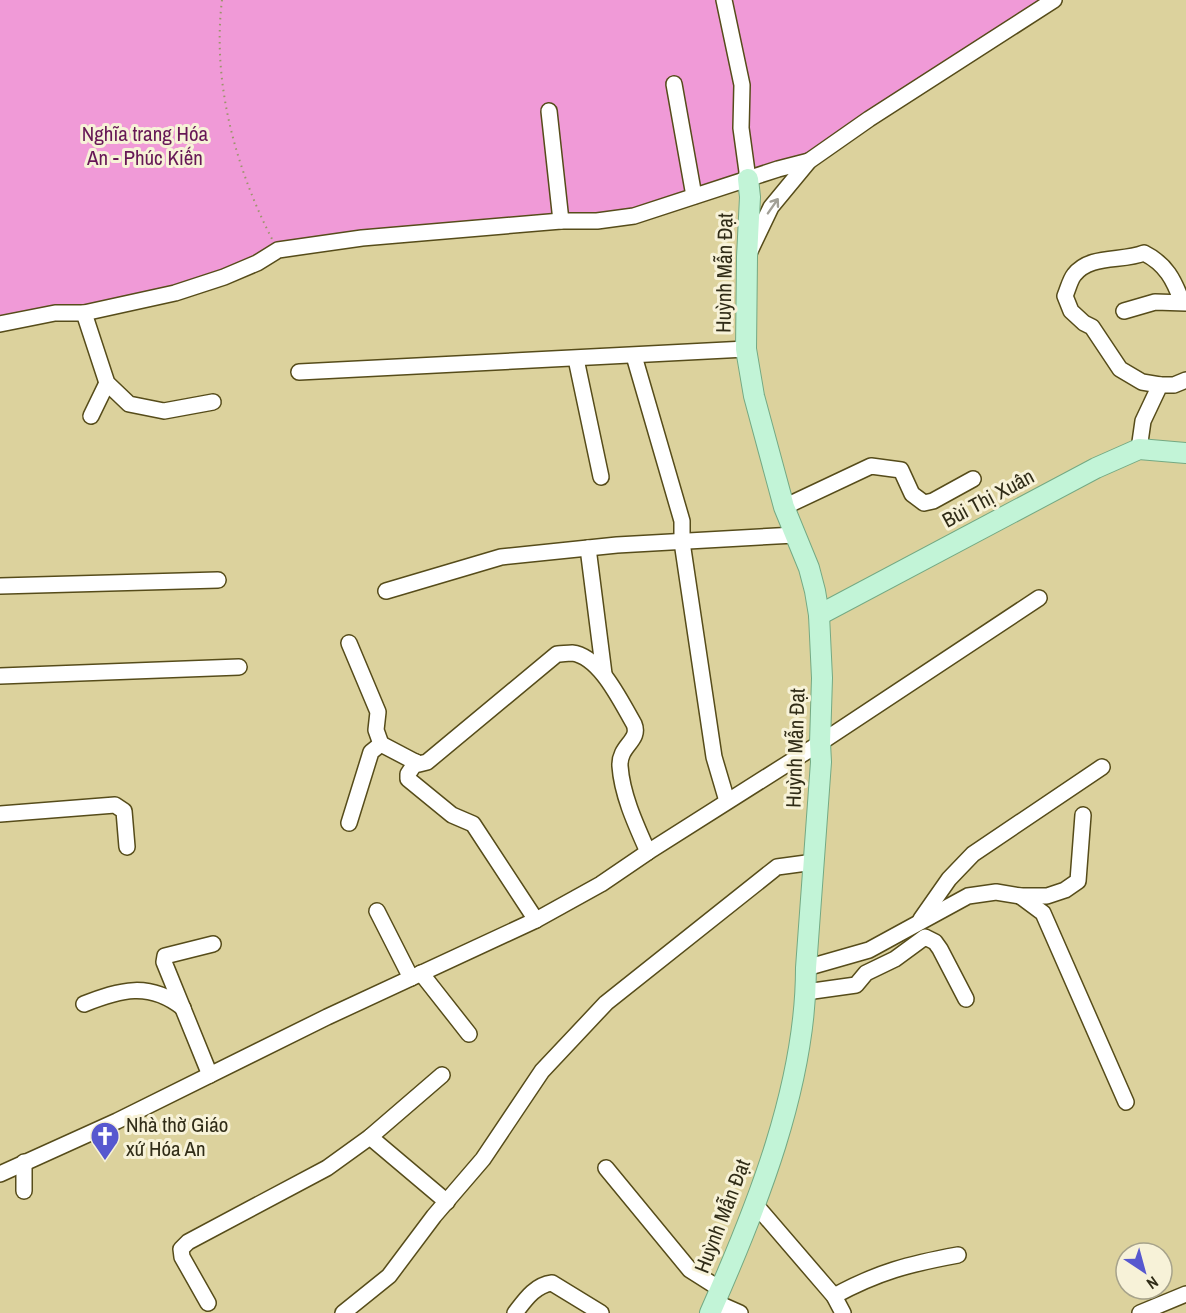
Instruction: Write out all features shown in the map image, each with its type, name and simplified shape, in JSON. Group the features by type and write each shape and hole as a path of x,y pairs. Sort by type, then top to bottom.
{"main road":[{"name":"Huỳnh Mẫn Đạt","path":"715,1301 754,1203 784,1118 800,1051 821,762 819,743 822,678 819,615 809,568 784,507 754,396 746,349 750,197 748,179"},
{"name":"Bùi Thị Xuân","path":"819,615 1096,468 1139,449 1186,453"}],"street":[{"path":"724,0 742,85 741,128 748,179"},
{"path":"747,256 771,207 809,161 869,119 1054,0"},
{"path":"674,84 694,196"},
{"path":"549,111 561,221"},
{"path":"0,324 55,313 84,313 175,293 224,277 257,263 278,250 362,238 634,216 809,161"},
{"path":"1124,311 1155,302 1184,302 1166,268 1156,259 1144,253 1133,258 1099,261 1084,265 1073,276 1065,296 1071,311 1092,327 1120,369 1142,382 1174,385 1186,380"},
{"path":"84,313 107,383 129,404 164,411 213,402"},
{"path":"299,372 746,349"},
{"path":"634,356 681,520 681,542 714,757 728,801"},
{"path":"576,359 601,477"},
{"path":"91,416 107,383"},
{"path":"1139,449 1143,421 1160,385"},
{"path":"784,507 871,466 901,470 912,494 924,502 933,501 973,478"},
{"path":"386,591 501,557 588,548 795,535"},
{"path":"588,548 604,674"},
{"path":"0,586 218,580"},
{"path":"0,1174 24,1161 117,1121 536,920 601,884 1039,598"},
{"path":"349,643 378,712 376,730 381,744 419,764 426,762 557,654 579,655 604,674 637,730 621,752 620,765 630,807 648,852"},
{"path":"0,676 239,667"},
{"path":"349,823 371,752 381,744"},
{"path":"416,762 408,774 408,779 452,815 473,824 536,920"},
{"path":"919,922 949,879 973,854 1102,767"},
{"path":"0,814 115,805 124,811 127,847"},
{"path":"806,968 869,950 968,896 996,892 1020,896 1047,896 1065,890 1078,881 1083,815"},
{"path":"343,1313 389,1275 483,1159 542,1071 606,1003 777,867 814,862"},
{"path":"1020,896 1043,913 1126,1102"},
{"path":"377,911 416,976 470,1034"},
{"path":"806,992 856,985 866,973 895,959 925,937 935,942 940,949 966,999"},
{"path":"210,1075 164,962 165,956 213,944"},
{"path":"84,1005 113,993 145,990 171,999 183,1008"},
{"path":"208,1303 182,1257 181,1249 188,1242 327,1168 370,1137 442,1075"},
{"path":"370,1137 447,1202"},
{"path":"24,1161 24,1191"},
{"path":"606,1168 715,1301 740,1313"},
{"path":"754,1203 834,1296 843,1313"},
{"path":"834,1296 865,1279 888,1270 958,1255"},
{"path":"515,1313 531,1293 543,1284 552,1283 601,1313"},
{"path":"1143,1312 1186,1294"}],"path":[{"path":"222,0 219,26 220,73 230,120 256,208 278,250"}],"green space":[{"name":"Nghĩa trang Hóa An - Phúc Kiến","path":"0,0 1049,0 807,159 633,212 556,217 256,260 176,288 85,308 0,320"}],"place":[{"name":"Nhà thờ Giáo xứ Hóa An","path":"105,1162"}]}
